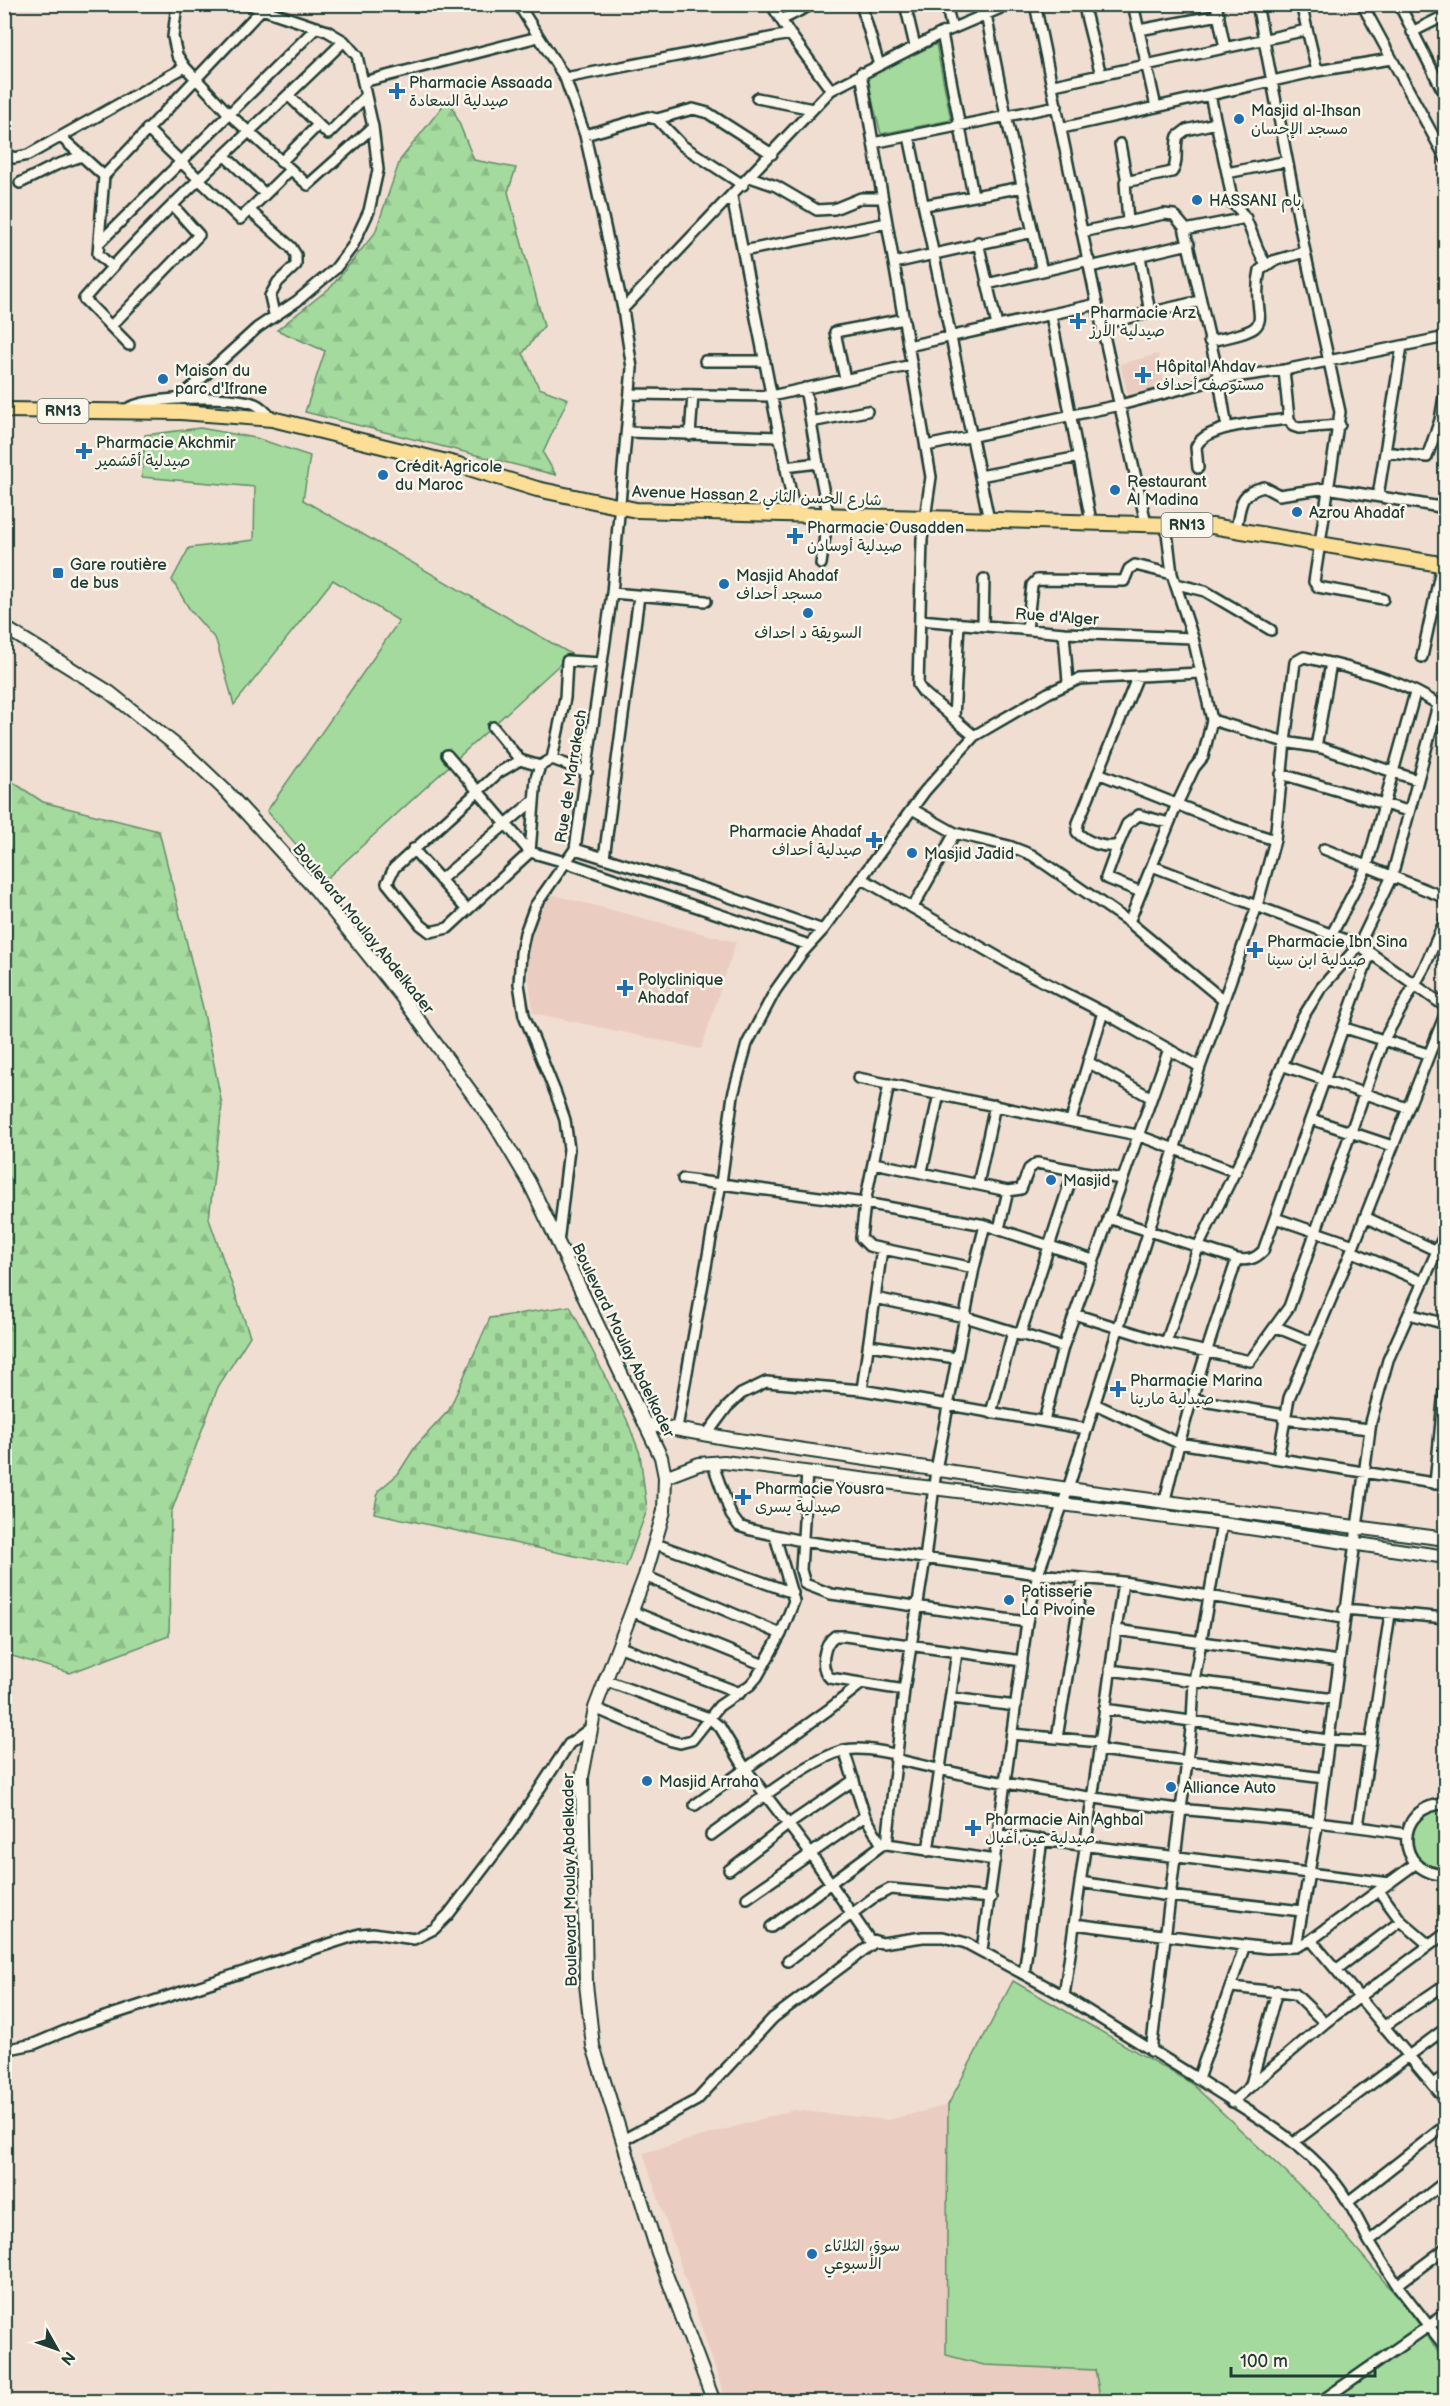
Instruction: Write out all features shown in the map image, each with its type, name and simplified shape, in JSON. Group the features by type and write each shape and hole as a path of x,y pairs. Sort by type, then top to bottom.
{"main road":[{"name":"Avenue Hassan 2 شارع الحسن الثاني","path":"4,410 181,412 272,419 326,430 537,489 620,507 1166,524 1236,529 1444,565"}],"street":[{"path":"177,4 172,37 177,55 185,67 229,114 308,185 373,127"},
{"path":"179,399 274,314 317,285 352,247 369,211 378,170 373,127 357,56 344,42 317,27 247,4"},
{"name":"Rue de Marrakech","path":"518,4 565,78 585,135 623,309 632,368 632,394 612,593 575,849 535,906 525,933 519,984 524,1015 556,1094 569,1149 558,1243"},
{"path":"771,4 831,90"},
{"path":"781,20 813,4"},
{"path":"861,4 879,65"},
{"path":"905,4 915,46"},
{"path":"946,4 952,29"},
{"path":"984,4 1006,116 1042,271"},
{"path":"623,309 732,197 831,90 942,33 1010,4"},
{"path":"1035,4 1054,85 1097,304 1146,523"},
{"path":"1089,4 1085,10 1086,16 1101,75"},
{"path":"1133,4 1156,107"},
{"path":"1216,4 1225,48"},
{"path":"1257,4 1305,252 1338,401 1340,425 1327,488 1321,544 1314,579 1318,587 1383,599"},
{"path":"1301,4 1317,71"},
{"path":"1362,4 1446,159"},
{"path":"1399,4 1446,97"},
{"path":"112,267 98,254 104,176 194,78 262,9"},
{"path":"1139,30 1219,15"},
{"path":"1412,32 1446,15"},
{"path":"99,243 317,27"},
{"path":"1054,85 1307,30"},
{"path":"942,33 973,195"},
{"path":"565,78 790,34"},
{"path":"363,82 538,38"},
{"path":"129,345 84,299 112,267 199,180 344,42"},
{"path":"1062,128 1317,71 1391,59"},
{"path":"4,152 20,158 185,67"},
{"path":"861,73 932,477 922,539 918,685 974,736"},
{"path":"1210,95 1233,204 1244,212 1257,253 1266,264"},
{"path":"289,96 326,133 330,133 366,96"},
{"path":"757,98 813,110"},
{"path":"873,143 1057,106"},
{"path":"585,135 648,117 657,119 693,109 708,113 772,154"},
{"path":"657,119 683,146 746,181 777,186 817,210 834,209 861,198 882,198"},
{"path":"1127,182 1172,172 1175,167 1174,149 1178,136 1186,130 1216,123"},
{"path":"281,162 318,125"},
{"path":"147,129 240,219 290,170"},
{"path":"909,136 989,520"},
{"path":"61,137 104,176"},
{"path":"1120,144 1127,182 1124,184 1128,222"},
{"path":"20,183 56,165 82,156"},
{"path":"225,156 265,194"},
{"path":"1227,174 1287,161"},
{"path":"925,205 1023,187"},
{"path":"732,197 795,514"},
{"path":"111,326 199,235 173,206"},
{"path":"249,210 291,247 296,255 296,265 278,282 270,296 274,314"},
{"path":"1082,232 1171,214 1180,220 1189,244 1219,379 1227,428"},
{"path":"1185,230 1246,218"},
{"path":"743,251 887,223"},
{"path":"894,263 978,242 1033,232"},
{"path":"978,242 997,326"},
{"path":"987,284 1042,271 1140,255 1189,244"},
{"path":"1209,341 1243,335 1259,323 1262,316 1258,277 1260,270 1266,264 1305,252"},
{"path":"1140,255 1150,313"},
{"path":"1102,324 1200,301"},
{"path":"908,346 1097,304"},
{"path":"1051,315 1090,521"},
{"path":"845,380 836,332 904,319"},
{"path":"926,446 1120,405 1219,379 1284,370 1446,337"},
{"path":"1378,496 1402,346"},
{"path":"705,361 765,362"},
{"path":"632,394 771,396 912,365"},
{"path":"1284,370 1289,419 1293,426 1299,428 1340,425"},
{"path":"806,388 828,514 821,564"},
{"path":"1385,452 1427,457 1440,420 1445,388"},
{"path":"690,435 693,395"},
{"path":"122,412 142,403 209,398 253,403 272,419"},
{"path":"811,422 867,411"},
{"path":"1198,468 1196,447 1203,436 1227,428 1289,419"},
{"path":"1440,420 1446,430"},
{"path":"628,432 780,436"},
{"path":"980,476 1079,457"},
{"path":"785,467 818,463"},
{"path":"1236,529 1242,499 1251,490 1264,487 1279,495 1327,488 1446,508"},
{"path":"1129,922 1177,804 1194,768 1203,756 1212,720 1192,638 1172,574 1166,524"},
{"path":"1027,629 1032,585 1037,580 1124,581 1129,569 1135,565 1172,574"},
{"path":"1422,657 1444,565"},
{"path":"983,625 984,579"},
{"path":"1176,584 1205,591 1270,630"},
{"path":"612,593 706,601"},
{"path":"604,858 639,596"},
{"name":"Rue d'Alger","path":"920,620 1064,633 1192,638"},
{"path":"954,718 959,623"},
{"name":"Boulevard Moulay Abdelkader","path":"4,627 109,692 188,755 258,824 316,890 401,996 495,1125 529,1182 661,1457 665,1477 664,1511 656,1544 595,1708 582,1777 586,1984 593,2046 658,2253 714,2402"},
{"path":"1064,633 1068,682"},
{"path":"982,1950 991,1898 1027,1622 1038,1574 1087,1430 1148,1229 1176,1148 1222,999 1257,906 1275,840 1295,662 1304,657 1371,675 1415,693 1442,708 1417,780 1392,876 1359,945 1314,997 1236,1172 1199,1245 1166,1343"},
{"path":"493,727 520,760 540,766 552,759 565,698 567,661 602,663"},
{"path":"1316,747 1331,663"},
{"path":"677,1428 722,1183 733,1095 747,1044 774,991 823,930 912,809 974,736 1068,682 1079,679 1137,678 1200,673"},
{"path":"1118,845 1103,846 1077,832 1098,773 1137,678"},
{"path":"1332,934 1367,866 1415,693"},
{"path":"1212,720 1285,742 1316,747 1417,780"},
{"path":"447,754 531,852 809,945"},
{"path":"552,759 586,772"},
{"path":"520,760 498,773 394,868 387,883 421,925 430,932 448,928 531,852 533,801 540,766"},
{"path":"1098,773 1275,840"},
{"path":"1281,774 1408,811"},
{"path":"440,880 533,801"},
{"path":"912,809 955,833 1009,846 1032,855 1129,922 1222,999"},
{"path":"1141,892 1106,878 1118,845 1127,824 1139,815 1169,823"},
{"path":"913,907 955,833"},
{"path":"413,849 467,910"},
{"path":"575,849 718,893 823,930"},
{"path":"1324,849 1446,898"},
{"path":"1152,866 1359,945 1446,1007"},
{"path":"861,878 1017,968 1103,1012 1200,1067"},
{"path":"1074,1314 1166,1343 1250,1361 1290,1306 1383,1041 1424,968 1446,918"},
{"path":"1107,1218 1199,1245 1237,1259 1250,1260 1263,1251 1345,1028 1370,953"},
{"path":"1071,1120 1103,1012"},
{"path":"1278,1458 1283,1417 1446,1012"},
{"path":"1345,1028 1428,1054"},
{"path":"1044,1421 1074,1314 1169,1049"},
{"path":"1088,1062 1150,1097"},
{"path":"1284,1066 1407,1108"},
{"path":"858,1078 1137,1135 1236,1172"},
{"path":"889,1084 865,1203 861,1238 869,1246 974,1268"},
{"path":"922,1171 939,1094"},
{"path":"978,1184 995,1105"},
{"path":"1311,1119 1392,1146"},
{"path":"874,1163 922,1171 1008,1191 1021,1189 1029,1169 1037,1162 1121,1179"},
{"path":"991,1413 1074,1170"},
{"path":"683,1179 865,1203 985,1225 1093,1260"},
{"path":"999,1229 1008,1191"},
{"path":"1365,1217 1437,1251"},
{"path":"1275,1218 1315,1232 1423,1282"},
{"path":"884,1844 936,1470 974,1268 985,1225"},
{"path":"1296,1947 1318,1821 1370,1429 1383,1375 1446,1231"},
{"path":"862,1390 882,1249"},
{"path":"1165,1500 1178,1443 1237,1259"},
{"path":"875,1298 965,1317 1063,1347"},
{"path":"1409,1314 1446,1324"},
{"path":"1276,1327 1312,1342"},
{"path":"869,1344 956,1358"},
{"path":"1435,1484 1446,1369"},
{"path":"707,1434 727,1407 741,1394 766,1382 862,1390 1087,1430"},
{"path":"1192,1399 1283,1417 1370,1429"},
{"path":"1095,1404 1178,1443 1446,1485"},
{"path":"647,1424 1068,1489 1165,1500 1446,1539"},
{"path":"665,1477 712,1461 934,1486 1446,1557"},
{"path":"712,1461 722,1496 739,1526 775,1536 925,1559 1038,1574 1123,1582 1344,1613 1446,1618"},
{"path":"807,1472 802,1579 812,1588 831,1594 1027,1622"},
{"path":"1151,2050 1179,1809 1192,1721 1194,1681 1211,1596 1221,1524"},
{"path":"595,1708 680,1743 692,1740 714,1722 719,1706 740,1693 757,1677 792,1611 793,1593 775,1536"},
{"path":"656,1544 793,1593"},
{"path":"645,1576 781,1634"},
{"path":"1057,1738 1083,1579"},
{"path":"1064,1996 1123,1582"},
{"path":"631,1611 764,1665"},
{"path":"1358,1826 1390,1614"},
{"path":"1116,1630 1339,1661"},
{"path":"904,1690 826,1676 827,1642 835,1635 1022,1661"},
{"path":"618,1646 740,1693"},
{"path":"928,1851 957,1652"},
{"path":"1110,1670 1334,1700"},
{"path":"604,1680 714,1722 765,1796 810,1853 851,1916 869,1939 875,1942 943,1937 982,1950 1064,1996 1294,2142 1329,2175 1348,2202 1396,2285 1446,2348"},
{"path":"695,1805 861,1684"},
{"path":"952,1698 1016,1706"},
{"path":"1104,1709 1328,1740 1371,1742"},
{"path":"4,2050 34,2044 77,2026 360,1934 373,1933 414,1939 423,1936 448,1915 512,1831 569,1744 590,1728"},
{"path":"1012,1734 1057,1738 1185,1762 1324,1778"},
{"path":"711,1835 765,1796 820,1761 844,1750 869,1749 941,1770 1005,1785 1179,1809 1318,1821 1406,1834"},
{"path":"844,1750 865,1816 884,1844"},
{"path":"729,1870 789,1824 854,1780"},
{"path":"1445,1801 1424,1808 1415,1815 1406,1834 1407,1850 1415,1864 1424,1871 1446,1875"},
{"path":"747,1898 865,1816"},
{"path":"999,1835 1085,1843 1390,1883"},
{"path":"1024,1974 1042,1839"},
{"path":"771,1927 884,1844 995,1860"},
{"path":"1074,1924 1166,1934 1245,1946 1280,1949 1296,1947 1311,1940 1415,1864"},
{"path":"1080,1882 1169,1896 1302,1911"},
{"path":"788,1961 890,1889 991,1898"},
{"path":"1379,1891 1401,1921 1429,1945"},
{"path":"1337,1969 1401,1921"},
{"path":"1232,2102 1325,2023 1446,1933"},
{"path":"1311,1940 1446,2100"},
{"path":"623,2140 697,2100 773,2019 875,1942"},
{"path":"1198,2079 1245,1946"},
{"path":"1383,2027 1446,1984"},
{"path":"1232,1987 1277,1991 1299,1996 1325,2023"},
{"path":"1250,2085 1277,1991"},
{"path":"1294,2142 1446,2028"},
{"path":"1433,2084 1446,2075"},
{"path":"1348,2202 1446,2125"},
{"path":"1369,2241 1446,2181"},
{"path":"1396,2285 1446,2248"},
{"path":"1320,2402 1446,2314"}],"shaded area":[{"name":"Hôpital Ahdav مستوصف أحداف","path":"1158,354 1165,386 1128,395 1120,364"},
{"name":"Polyclinique Ahadaf","path":"550,894 736,942 701,1049 533,1013 527,964 534,920"},
{"name":"سوق الثلاثاء الأسبوعي","path":"948,2105 946,2355 984,2365 1095,2370 1101,2401 726,2401 643,2153 793,2110 888,2120"}],"green space":[{"path":"936,44 951,120 881,134 866,77"},
{"path":"449,98 474,160 516,168 508,192 544,326 523,353 539,388 568,399 543,453 556,475 305,412 325,351 277,330 331,287 375,233 400,160"},
{"path":"200,428 256,438 310,456 303,500 571,654 326,879 267,811 399,621 333,580 234,705 216,640 190,610 172,580 189,548 254,540 255,487 142,477 145,435"},
{"path":"5,777 43,802 159,831 203,1008 222,1105 209,1219 250,1336 218,1387 171,1513 169,1636 70,1673 5,1654"},
{"path":"570,1306 627,1420 640,1454 647,1510 626,1567 374,1513 378,1491 398,1474 415,1447 449,1410 490,1318"},
{"path":"1440,1806 1445,1807 1445,1867 1425,1863 1415,1850 1413,1842 1416,1824 1421,1815"},
{"path":"1013,1981 1191,2083 1317,2202 1411,2313 1445,2361 1445,2401 1101,2401 1095,2370 984,2365 946,2355 948,2105"}],"place":[{"name":"Pharmacie Assaada صيدلية السعادة","path":"397,91"},
{"name":"Masjid al-Ihsan مسجد الإحسان","path":"1239,119"},
{"name":"HASSANI بام","path":"1197,200"},
{"name":"Pharmacie Arz صيدلية الأرز","path":"1078,321"},
{"name":"Hôpital Ahdav مستوصف أحداف","path":"1143,375"},
{"name":"Maison du parc d'Ifrane","path":"163,379"},
{"name":"Pharmacie Akchmir صيدلية أقشمير","path":"84,451"},
{"name":"Crédit Agricole du Maroc","path":"383,475"},
{"name":"Restaurant Al Madina","path":"1115,490"},
{"name":"Azrou Ahadaf","path":"1297,512"},
{"name":"Pharmacie Ousadden صيدلية أوسادن","path":"795,536"},
{"name":"Gare routière de bus","path":"58,573"},
{"name":"Masjid Ahadaf مسجد أحداف","path":"724,584"},
{"name":"السويقة د احداف","path":"808,613"},
{"name":"Pharmacie Ahadaf صيدلية أحداف","path":"874,840"},
{"name":"Masjid Jadid","path":"912,853"},
{"name":"Pharmacie Ibn Sina صيدلية ابن سينا","path":"1255,950"},
{"name":"Polyclinique Ahadaf","path":"625,988"},
{"name":"Masjid","path":"1051,1180"},
{"name":"Pharmacie Marina صيدلية مارينا","path":"1118,1389"},
{"name":"Pharmacie Yousra صيدلية يسرى","path":"743,1497"},
{"name":"Patisserie La Pivoine","path":"1009,1600"},
{"name":"Masjid Arraha","path":"647,1781"},
{"name":"Alliance Auto","path":"1171,1787"},
{"name":"Pharmacie Ain Aghbal صيدلية عين أغبال","path":"973,1828"},
{"name":"سوق الثلاثاء الأسبوعي","path":"812,2254"}]}
